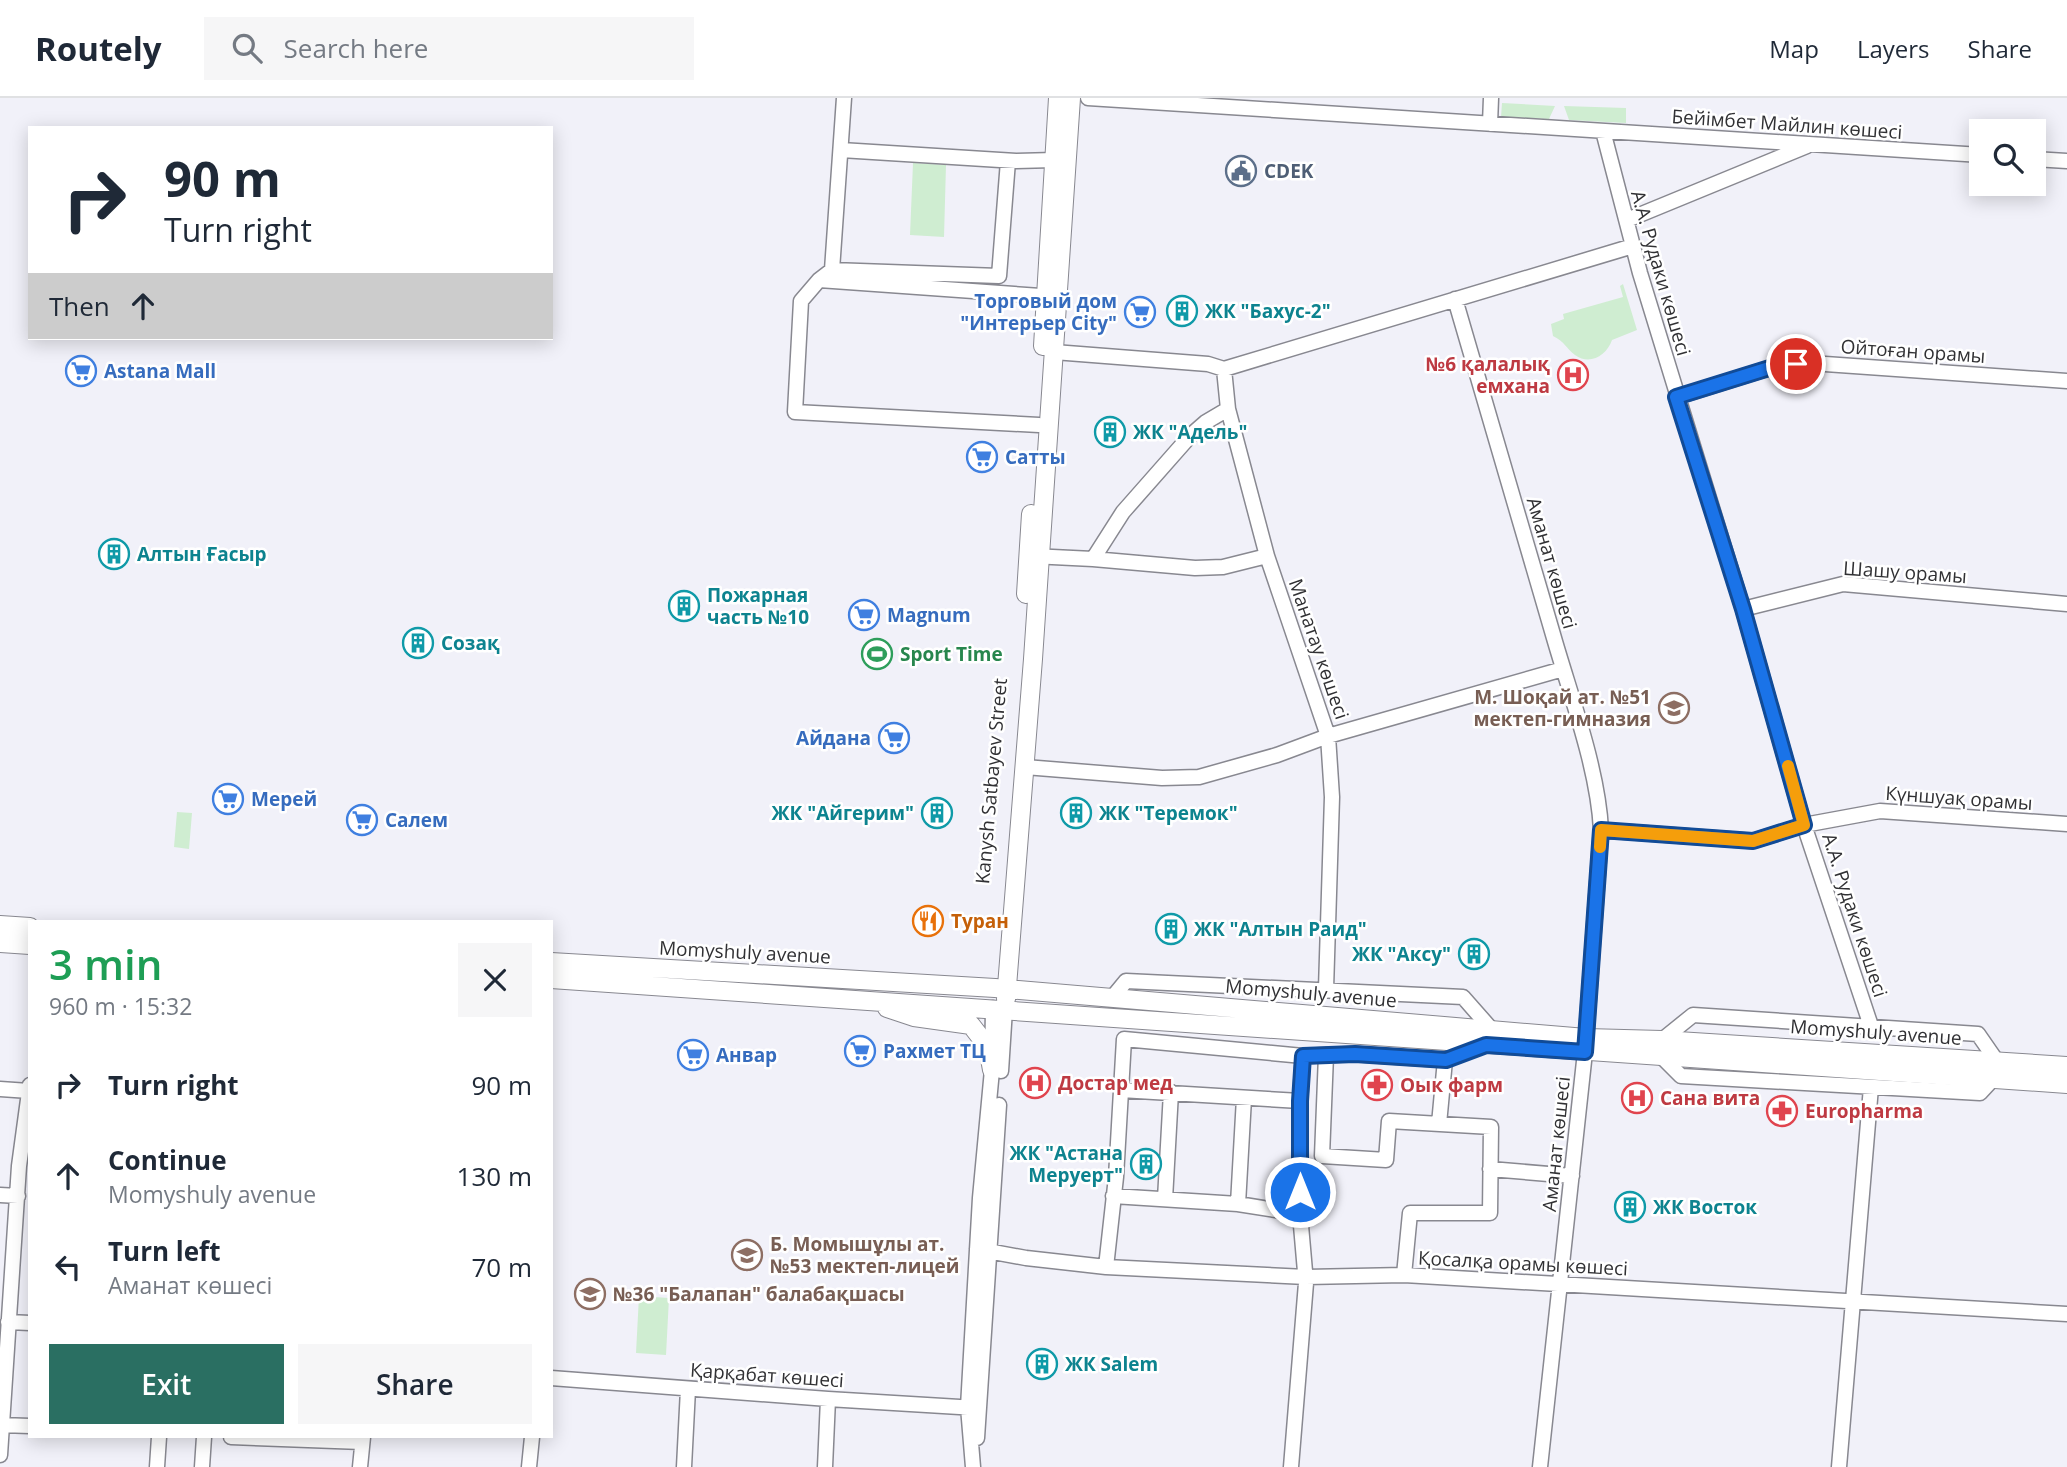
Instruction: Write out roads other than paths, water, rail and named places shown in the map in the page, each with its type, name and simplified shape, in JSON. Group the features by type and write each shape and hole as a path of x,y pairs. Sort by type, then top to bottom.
{"main road":[{"name":"Kanysh Satbayev Street","path":"1001,989 1021,666 1054,352 1051,297 1058,98"},
{"name":"Kanysh Satbayev Street","path":"999,1009 1025,767 1039,425 1071,98"},
{"path":"0,925 28,927"},
{"path":"0,943 28,945"},
{"name":"Momyshuly avenue","path":"553,962 1001,989 1585,1045 1996,1060 2067,1066"},
{"name":"Momyshuly avenue","path":"553,979 1204,1024 1489,1037"},
{"path":"864,1000 914,1017 971,1025 988,1046 992,1070"},
{"name":"Momyshuly avenue","path":"1662,1048 2067,1084"}],"street":[{"path":"832,270 844,98"},
{"name":"Бейімбет Майлин көшесі","path":"1088,98 1969,154"},
{"path":"1490,124 1491,98"},
{"name":"А.А. Рудаки көшесі","path":"1603,131 1676,397 1743,609 1804,825 1871,1027"},
{"path":"1627,220 1812,144"},
{"path":"841,150 1008,160 1054,160"},
{"path":"1008,160 999,276 832,270 819,280 801,301 795,412 1039,425"},
{"path":"2046,160 2067,161"},
{"path":"1054,352 1208,364 1224,369 1633,246"},
{"path":"819,280 1051,297"},
{"name":"Аманат көшесі","path":"1455,299 1596,787 1601,830 1585,1045 1540,1467"},
{"name":"Ойтоған орамы","path":"1676,397 1779,365 1811,363 2067,381"},
{"name":"Манатау көшесі","path":"1224,369 1228,410 1267,556 1328,737 1332,797 1326,989"},
{"path":"1093,559 1123,512 1190,436 1206,422 1228,410"},
{"path":"1034,556 1195,568 1223,567 1267,556"},
{"name":"Шашу орамы","path":"1743,609 1843,584 2067,604"},
{"path":"1025,767 1162,778 1199,777 1563,669"},
{"name":"Күншуақ орамы","path":"1601,830 1753,841 1804,825 1880,811 2067,824"},
{"path":"1106,1267 1125,1039 1303,1056 1355,1054 1446,1060 1489,1037 1463,997 1126,981 1112,998"},
{"name":"Kanysh Satbayev Street","path":"974,1467 974,1408 992,1070 999,1009"},
{"name":"Kanysh Satbayev Street","path":"983,1249 999,1009"},
{"path":"1993,1079 1980,1093 1681,1076 1662,1048 1693,1015 1978,1034 1996,1060"},
{"path":"1202,1046 1204,1024"},
{"path":"1326,1055 1322,1156 1386,1160 1389,1121 1491,1127 1490,1213 1410,1213 1404,1275"},
{"path":"1291,1467 1306,1277 1300,1214 1300,1101 1303,1056"},
{"path":"1439,1124 1446,1060"},
{"path":"1839,1467 1871,1087"},
{"path":"0,1089 28,1091"},
{"path":"1121,1090 1300,1101"},
{"path":"1165,1199 1171,1093"},
{"path":"1238,1204 1244,1098"},
{"path":"0,1455 18,1196 24,1167 28,1106"},
{"path":"1490,1169 1572,1176"},
{"path":"0,1195 18,1196"},
{"path":"1113,1196 1238,1204 1300,1214"},
{"name":"Қосалқа орамы көшесі","path":"983,1249 1026,1258 1106,1267 1306,1277 1404,1275 2067,1314"},
{"path":"8,1322 28,1323"},
{"name":"Қарқабат көшесі","path":"553,1378 974,1408"},
{"path":"684,1467 688,1389"},
{"path":"825,1467 828,1399"},
{"path":"1,1425 28,1426"},
{"path":"157,1467 159,1438"},
{"path":"202,1467 204,1438"},
{"path":"296,1438 362,1439 360,1467"},
{"path":"529,1467 531,1438"}],"place":[{"name":"CDEK","path":"1241,171"},
{"name":"ЖК \"Бахус-2\"","path":"1182,311"},
{"name":"Торговый дом \"Интерьер City\"","path":"1140,312"},
{"name":"Astana Mall","path":"81,371"},
{"name":"№6 қалалық емхана","path":"1573,375"},
{"name":"ЖК \"Адель\"","path":"1110,432"},
{"name":"Сатты","path":"982,457"},
{"name":"Алтын Ғасыр","path":"114,554"},
{"name":"Пожарная часть №10","path":"684,606"},
{"name":"Magnum","path":"864,615"},
{"name":"Созақ","path":"418,643"},
{"name":"Sport Time","path":"877,654"},
{"name":"М. Шоқай ат. №51 мектеп-гимназия","path":"1674,708"},
{"name":"Айдана","path":"894,738"},
{"name":"Мерей","path":"228,799"},
{"name":"ЖК \"Айгерим\"","path":"937,813"},
{"name":"ЖК \"Теремок\"","path":"1076,813"},
{"name":"Салем","path":"362,820"},
{"name":"Туран","path":"928,921"},
{"name":"ЖК \"Алтын Раид\"","path":"1171,929"},
{"name":"ЖК \"Аксу\"","path":"1474,954"},
{"name":"Рахмет ТЦ","path":"860,1051"},
{"name":"Анвар","path":"693,1055"},
{"name":"Достар мед","path":"1035,1083"},
{"name":"Оык фарм","path":"1377,1085"},
{"name":"Сана вита","path":"1637,1098"},
{"name":"Europharma","path":"1782,1111"},
{"name":"ЖК \"Астана Меруерт\"","path":"1146,1164"},
{"name":"ЖК Восток","path":"1630,1207"},
{"name":"Б. Момышұлы ат. №53 мектеп-лицей","path":"747,1255"},
{"name":"№36 \"Балапан\" балабақшасы","path":"590,1294"},
{"name":"ЖК Salem","path":"1042,1364"}]}
